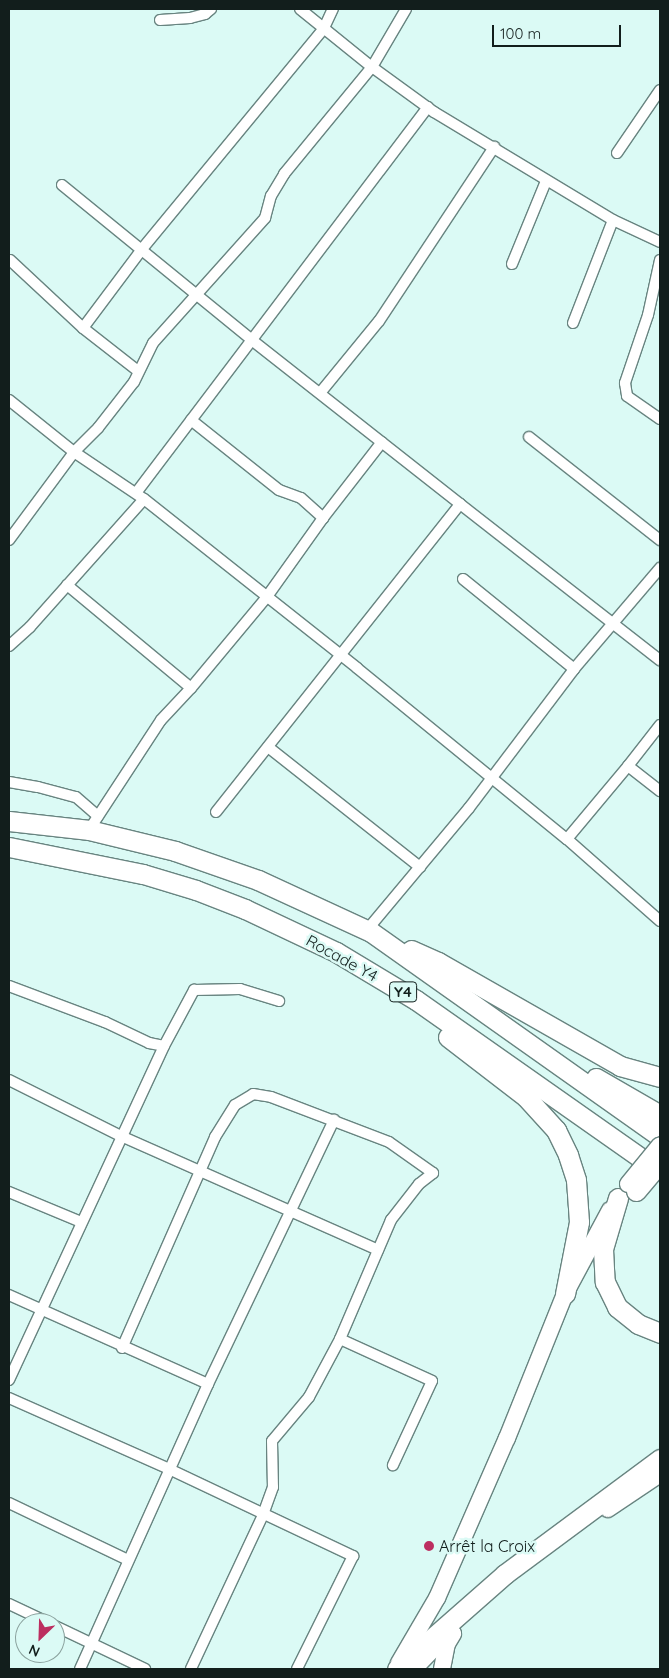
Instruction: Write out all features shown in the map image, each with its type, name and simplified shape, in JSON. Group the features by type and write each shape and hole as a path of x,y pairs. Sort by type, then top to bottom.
{"highway":[{"name":"Rocade Y4","path":"9,821 93,823 258,880 369,931 660,1137"},
{"name":"Rocade Y4","path":"9,847 144,874 245,909 336,952 416,1000 660,1173"},
{"path":"144,874 255,924 344,970 428,1022 526,1097 556,1130 568,1155 576,1180 578,1234 565,1294"},
{"path":"369,931 438,962 620,1066 660,1077"},
{"path":"509,1029 660,1114"},
{"path":"660,1162 628,1191 603,1249 605,1282 617,1307 638,1324 660,1333"},
{"path":"628,1191 610,1251 612,1280 624,1302 642,1318 660,1325"},
{"path":"396,1669 505,1574 660,1459"}],"main road":[{"path":"396,1669 437,1598 470,1524 565,1294 592,1241 660,1145"},
{"path":"414,1669 458,1624 510,1581 616,1502 660,1474"},
{"path":"442,1669 447,1644 458,1624"}],"street":[{"path":"160,20 190,18 205,14 211,9"},
{"path":"300,9 372,68 428,107 613,220 660,242"},
{"path":"83,328 142,249 324,28 333,9"},
{"path":"9,540 74,452 98,428 134,382 153,343 265,218 271,196 284,174 372,68 406,9"},
{"path":"617,153 660,90"},
{"path":"9,646 30,627 67,585 140,496 191,420 253,342 428,107"},
{"path":"320,393 379,321 494,147"},
{"path":"512,264 546,180"},
{"path":"62,185 197,294 253,342 614,622 660,660"},
{"path":"573,323 613,220"},
{"path":"10,260 83,328 138,371"},
{"path":"660,260 648,315 625,383 628,396 660,419"},
{"path":"9,400 74,452 140,496 266,598 341,655 567,839 660,921"},
{"path":"191,420 279,490 300,498 323,518"},
{"path":"529,437 660,540"},
{"path":"9,782 76,797 93,823 161,720 191,688 266,598 323,518 382,442"},
{"path":"216,812 460,504"},
{"path":"369,931 492,778 574,670 660,568"},
{"path":"463,579 574,670"},
{"path":"67,585 191,688"},
{"path":"567,839 660,725"},
{"path":"268,747 420,867"},
{"path":"628,766 660,790"},
{"path":"9,986 105,1022 149,1044 164,1046"},
{"path":"9,1380 121,1136 164,1046 194,990 240,989 279,1001"},
{"path":"9,1080 121,1136 378,1250"},
{"path":"122,1348 215,1137 235,1105 253,1094 271,1097 390,1142 433,1173 419,1184 391,1220 340,1339 309,1397 272,1441 273,1487 263,1515 191,1669"},
{"path":"80,1669 208,1384 334,1120"},
{"path":"9,1192 81,1222"},
{"path":"9,1296 122,1348 208,1384"},
{"path":"340,1339 432,1381 392,1465"},
{"path":"9,1398 169,1469 353,1556 297,1669"},
{"path":"9,1503 128,1560"},
{"path":"9,1604 28,1613"},
{"path":"65,1630 145,1669"}],"place":[{"name":"Arrêt la Croix","path":"429,1546"}]}
